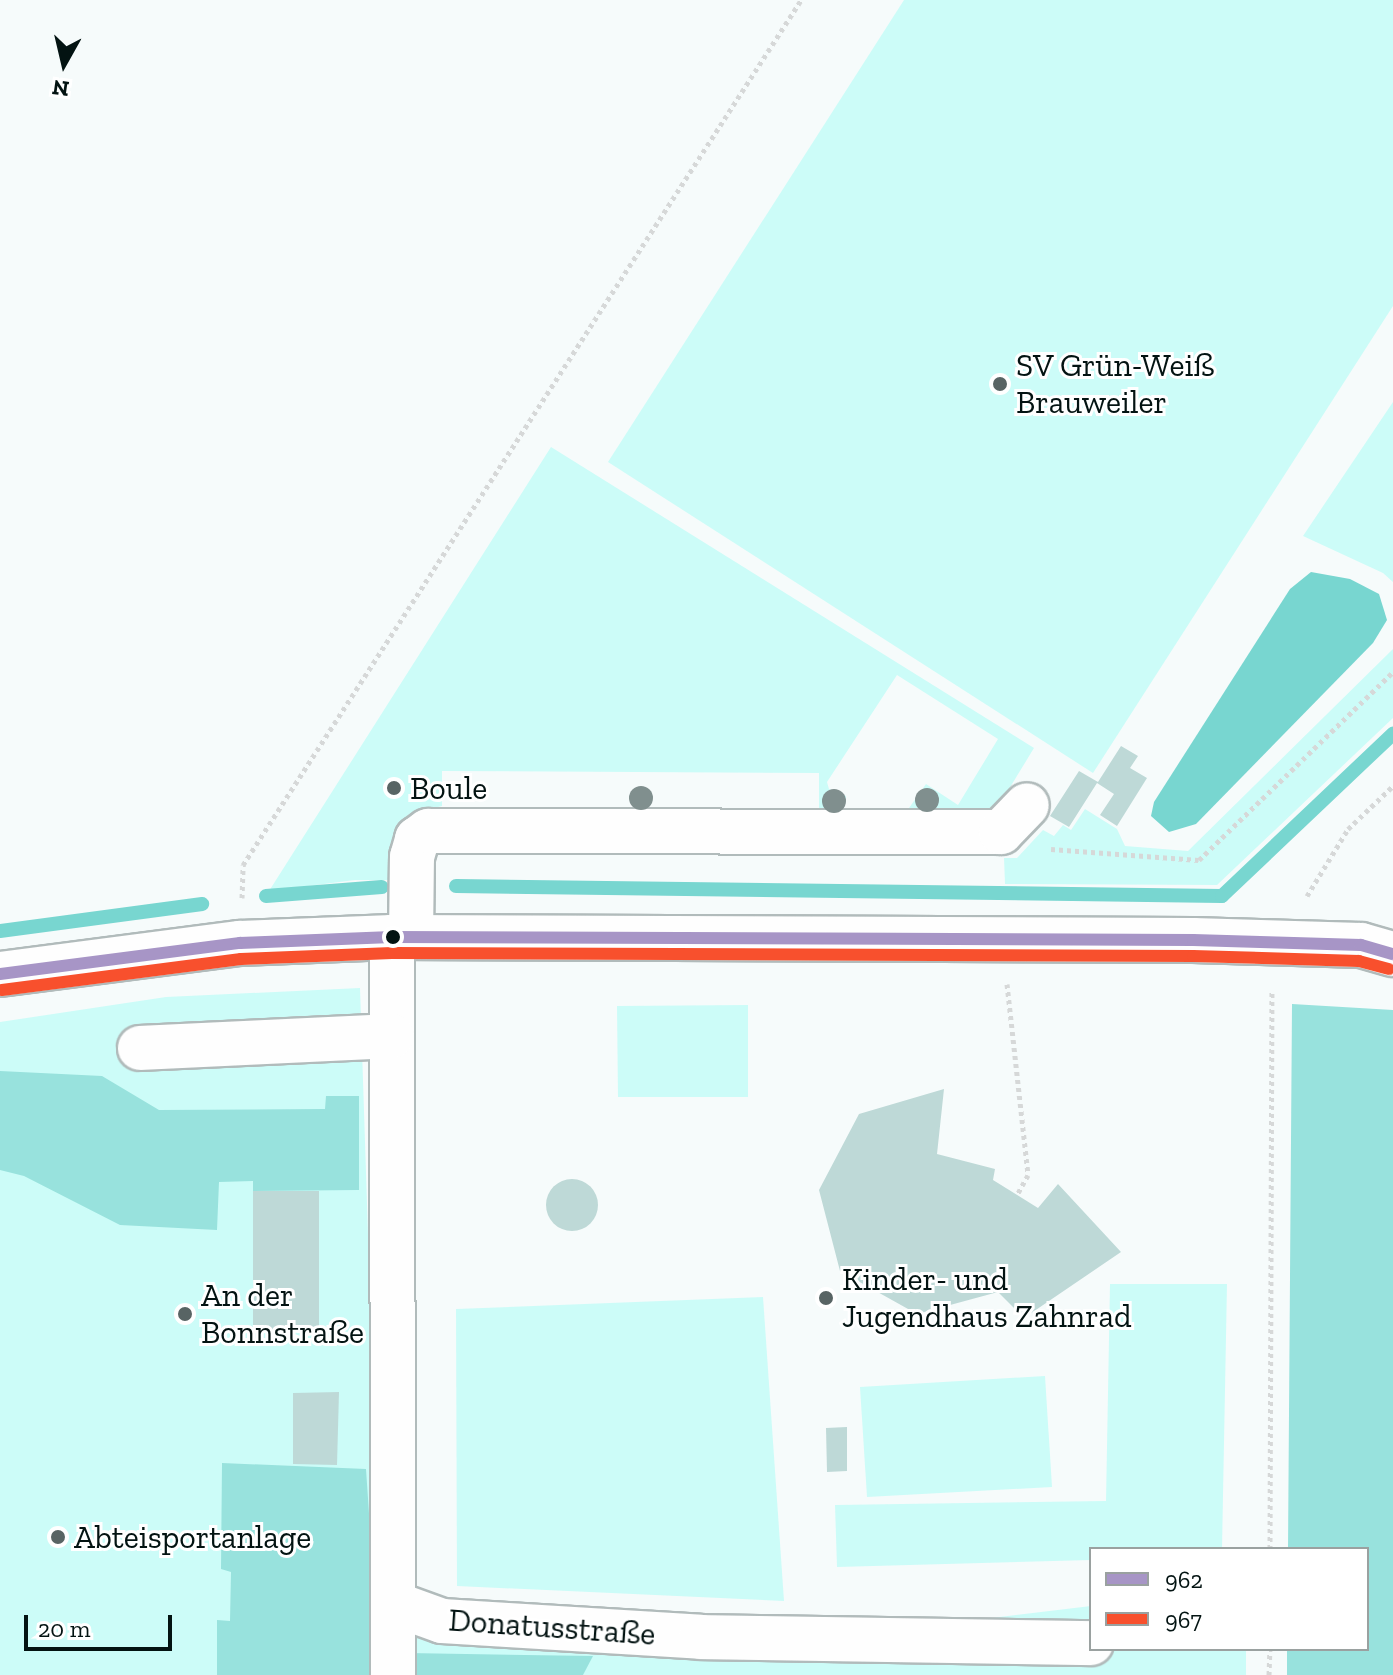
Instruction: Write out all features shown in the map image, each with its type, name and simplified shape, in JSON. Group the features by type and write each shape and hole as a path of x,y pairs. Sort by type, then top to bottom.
{"street":[{"path":"393,1675 392,1036 412,857 417,839 428,831 1014,818"},
{"path":"0,974 240,943 402,937 1280,942 1382,939"},
{"path":"140,1048 392,1036"},
{"name":"Donatusstraße","path":"395,1604 442,1621 701,1637 1089,1643"}],"path":[{"path":"240,943 243,865 801,0"},
{"path":"1014,818 1037,848 1199,860 1393,672"},
{"path":"1270,1547 1272,985 1280,942 1348,829 1393,786"},
{"path":"1006,979 1028,1175 1017,1195"},
{"path":"1269,1675 1270,1651"}],"shaded area":[{"name":"SV Grün-Weiß Brauweiler","path":"904,0 1393,0 1393,306 1093,773 608,462"},
{"path":"1393,402 1393,582 1383,573 1303,536"},
{"path":"551,447 1034,748 998,807 988,812 909,808 926,784 958,805 998,739 897,675 827,782 829,789 846,796 845,803 835,811 819,809 819,773 442,771 442,806 430,809 394,880 355,880 269,891"},
{"path":"1311,572 1350,579 1379,594 1387,620 1373,643 1196,824 1169,832 1151,816 1154,802 1290,589"},
{"path":"1393,649 1393,718 1217,885 1005,884 1004,858 1017,858 1043,830 1054,836 1063,825 1071,830 1085,809 1117,829 1125,846 1188,851"},
{"name":"An der Bonnstraße","path":"360,988 381,1634 420,1637 876,1632 1089,1606 1089,1651 1246,1651 1246,1675 0,1675 0,1022 166,997"},
{"path":"1292,1004 1393,1010 1393,1675 1287,1675 1287,1651 1369,1651 1369,1547 1288,1547"},
{"path":"748,1005 748,1097 618,1097 617,1006"},
{"path":"0,1071 102,1076 159,1110 325,1109 326,1096 359,1096 359,1190 253,1191 253,1181 219,1182 217,1230 120,1225 24,1176 0,1170"},
{"path":"1110,1284 1227,1284 1222,1547 1089,1547 1089,1560 837,1567 835,1505 1106,1501"},
{"path":"763,1297 784,1601 457,1586 456,1309"},
{"path":"1045,1376 1052,1487 867,1497 860,1387"},
{"path":"222,1463 366,1469 380,1675 217,1675 217,1620 230,1621 231,1572 221,1569"},
{"path":"407,1653 593,1656 583,1675 406,1675"}],"building":[{"path":"1121,746 1138,756 1130,768 1147,778 1117,826 1100,815 1114,794 1097,783 1069,827 1050,816 1079,771 1098,782"},
{"path":"944,1089 937,1154 995,1169 993,1180 1038,1208 1058,1184 1121,1252 1024,1318 998,1292 917,1314 840,1271 819,1190 859,1114"},
{"path":"572,1179 590,1187 598,1205 590,1223 572,1231 554,1223 546,1205 554,1187"},
{"path":"253,1191 319,1191 319,1331 253,1332"},
{"path":"339,1392 337,1465 293,1464 293,1393"},
{"path":"847,1427 847,1471 827,1472 826,1428"}],"waterway":[{"path":"456,886 1222,896 1393,734"},
{"path":"266,896 382,887"},
{"path":"0,931 202,904"}],"transit line":[{"name":"962","path":"0,974 240,943 392,937 1193,940 1361,945 1393,954"},
{"name":"967","path":"2,990 241,959 392,953 1193,956 1359,961 1389,969"}],"place":[{"name":"SV Grün-Weiß Brauweiler","path":"1000,384"},
{"name":"Boule","path":"394,788"},
{"name":"Kinder- und Jugendhaus Zahnrad","path":"826,1298"},
{"name":"An der Bonnstraße","path":"185,1314"},
{"name":"Abteisportanlage","path":"58,1537"}]}
